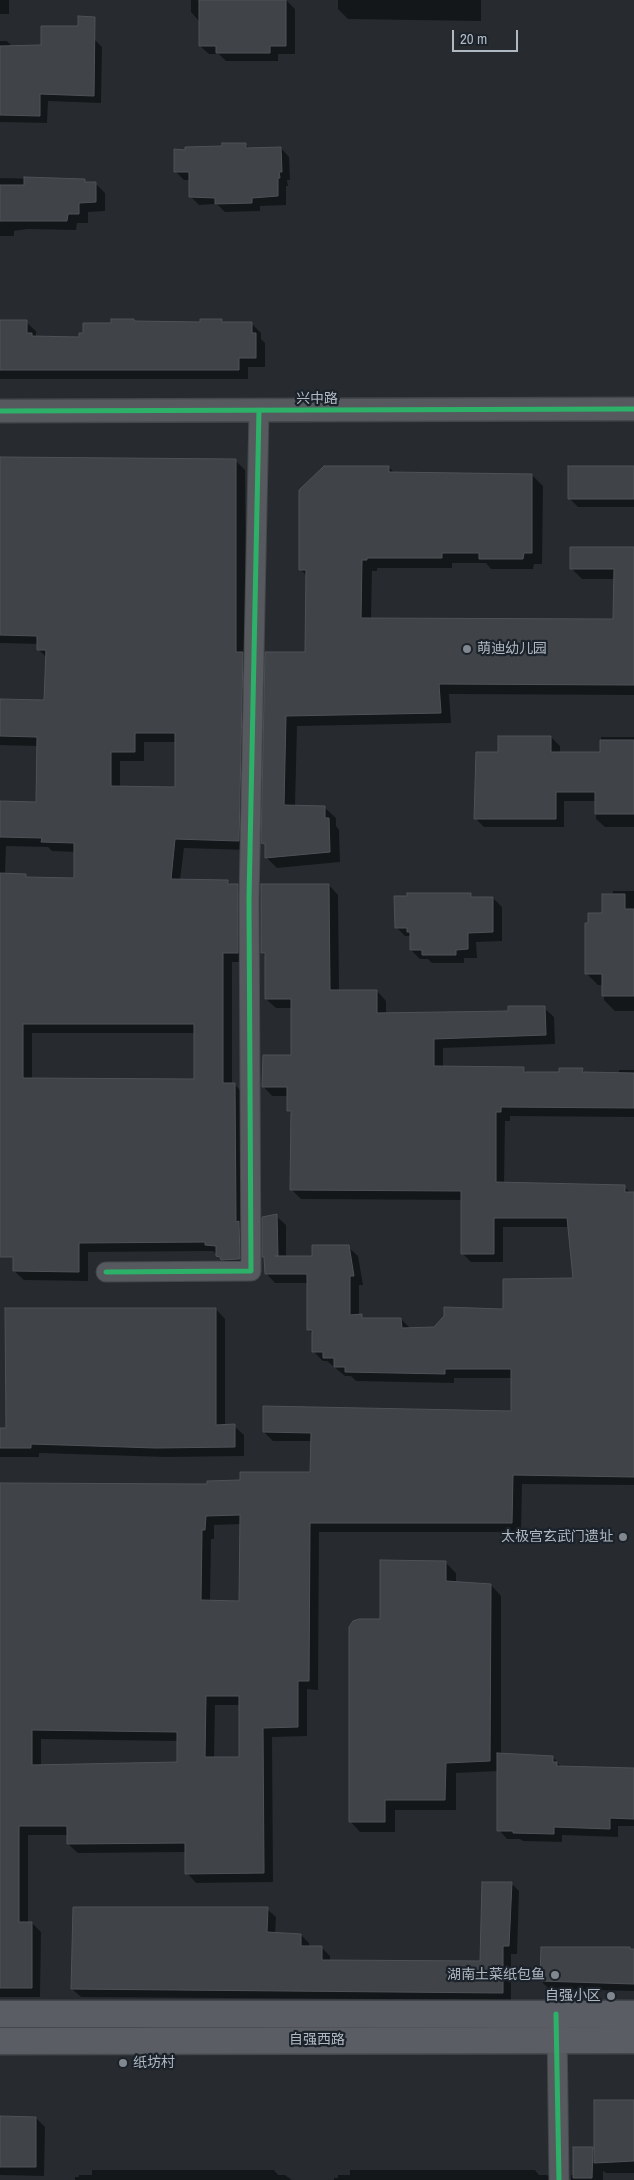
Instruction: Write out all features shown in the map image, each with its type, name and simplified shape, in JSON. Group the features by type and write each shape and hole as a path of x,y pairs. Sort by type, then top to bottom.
{"main road":[{"name":"自强西路","path":"0,2014 634,2014"},
{"name":"自强西路","path":"0,2041 634,2040"}],"street":[{"path":"106,1272 251,1271 249,899 259,410"},
{"name":"兴中路","path":"0,411 634,410"},
{"path":"556,2014 559,2180"}],"building":[{"path":"199,0 286,0 286,46 270,46 270,53 216,53 216,46 199,46"},
{"path":"78,16 95,17 94,96 40,94 40,116 0,115 0,46 41,45 41,26 78,26"},
{"path":"222,143 246,143 246,148 281,147 282,172 279,172 280,178 278,178 278,196 252,198 252,203 215,204 215,198 189,197 189,172 174,172 174,149 185,150 185,147 222,146"},
{"path":"24,177 85,179 85,182 96,182 96,202 79,203 79,214 68,214 67,221 0,221 0,185 24,185"},
{"path":"111,319 200,322 200,319 222,319 222,322 252,322 252,333 256,333 256,358 239,358 239,370 0,370 0,320 27,320 27,333 32,333 32,336 79,337 79,333 83,333 83,323 111,323"},
{"path":"0,457 236,459 236,652 243,652 239,841 175,839 171,879 228,880 228,884 238,884 238,953 223,953 223,1083 235,1083 236,1222 239,1221 240,1259 221,1260 220,1257 216,1256 216,1246 205,1245 205,1242 79,1243 79,1272 13,1271 13,1257 0,1257 0,873 26,874 26,877 74,878 74,843 41,842 42,838 0,837 0,801 36,802 37,737 0,736 0,699 44,700 46,650 37,650 37,636 0,635","holes":["135,733 175,733 175,787 111,786 111,752 135,752","23,1024 194,1024 194,1079 23,1078"]},
{"path":"324,466 389,466 389,472 532,474 532,553 524,553 523,559 479,559 479,553 442,553 442,558 367,558 367,560 362,560 361,618 613,619 614,569 570,569 570,547 634,547 634,685 439,684 441,713 286,716 284,805 325,806 325,818 329,818 330,852 265,858 265,844 261,843 265,652 305,652 306,570 299,570 299,490"},
{"path":"568,466 634,466 634,499 568,499"},
{"path":"498,736 551,736 551,752 600,752 600,740 634,740 634,814 595,814 595,792 556,792 556,819 474,819 476,752 498,752"},
{"path":"261,884 329,884 330,990 377,990 377,1013 508,1011 508,1006 545,1006 546,1035 434,1039 434,1066 524,1067 524,1072 559,1072 559,1068 583,1068 582,1072 634,1073 634,1108 501,1107 501,1112 496,1112 496,1182 625,1185 625,1192 634,1192 634,1477 513,1475 512,1523 310,1523 309,1681 298,1681 298,1727 263,1728 264,1873 185,1874 185,1843 67,1844 67,1826 19,1826 19,1922 32,1922 32,1988 0,1988 0,1483 207,1484 207,1481 240,1480 240,1472 310,1472 311,1433 263,1432 263,1406 511,1411 511,1369 445,1369 445,1374 345,1372 345,1367 334,1367 334,1358 323,1358 323,1352 312,1352 312,1330 307,1330 307,1274 265,1274 264,1257 262,1257 262,1217 277,1214 278,1256 312,1256 312,1245 349,1245 354,1276 350,1276 350,1315 362,1314 362,1318 401,1318 402,1328 434,1327 444,1316 444,1307 503,1309 503,1279 573,1278 567,1218 494,1218 494,1254 461,1254 461,1191 290,1190 291,1111 287,1111 287,1087 262,1087 263,1055 291,1055 291,999 265,999 265,953 261,953","holes":["240,1515 239,1601 201,1600 202,1530 205,1530 206,1516","206,1696 239,1696 239,1757 205,1757","32,1730 177,1732 177,1762 32,1765"]},
{"path":"407,893 471,893 471,897 493,897 493,932 468,933 468,949 456,950 456,955 422,955 422,950 410,950 410,932 407,932 407,928 395,928 394,896 407,896"},
{"path":"602,894 625,894 625,909 634,909 634,996 602,996 602,974 585,974 585,923 588,923 588,913 602,913"},
{"path":"5,1308 216,1308 216,1425 235,1424 235,1447 156,1448 31,1444 31,1448 0,1448 0,1428 6,1428"},
{"path":"380,1560 446,1561 446,1581 491,1584 490,1761 446,1763 445,1800 385,1800 385,1822 349,1822 349,1627 353,1621 359,1619 380,1619"},
{"path":"497,1753 553,1756 553,1762 557,1762 557,1766 634,1768 634,1819 610,1818 610,1829 554,1827 554,1834 497,1831"},
{"path":"482,1882 512,1882 509,1946 503,1946 503,1993 71,1989 73,1907 268,1907 267,1932 301,1934 301,1946 322,1946 322,1960 480,1961"},
{"path":"541,1947 630,1947 630,1949 634,1949 634,1984 540,1981"},
{"path":"594,2100 634,2100 634,2161 594,2163"},
{"path":"0,2116 36,2117 36,2167 0,2167"},
{"path":"573,2147 593,2147 592,2178 573,2178"}],"cycle path":[{"path":"0,411 634,409"},
{"path":"106,1272 251,1271 249,899 259,410"},
{"path":"556,2014 559,2180"}],"place":[{"name":"萌迪幼儿园","path":"467,649"},
{"name":"太极宫玄武门遗址","path":"623,1537"},
{"name":"湖南土菜纸包鱼","path":"555,1975"},
{"name":"自强小区","path":"611,1996"},
{"name":"纸坊村","path":"123,2063"}]}
